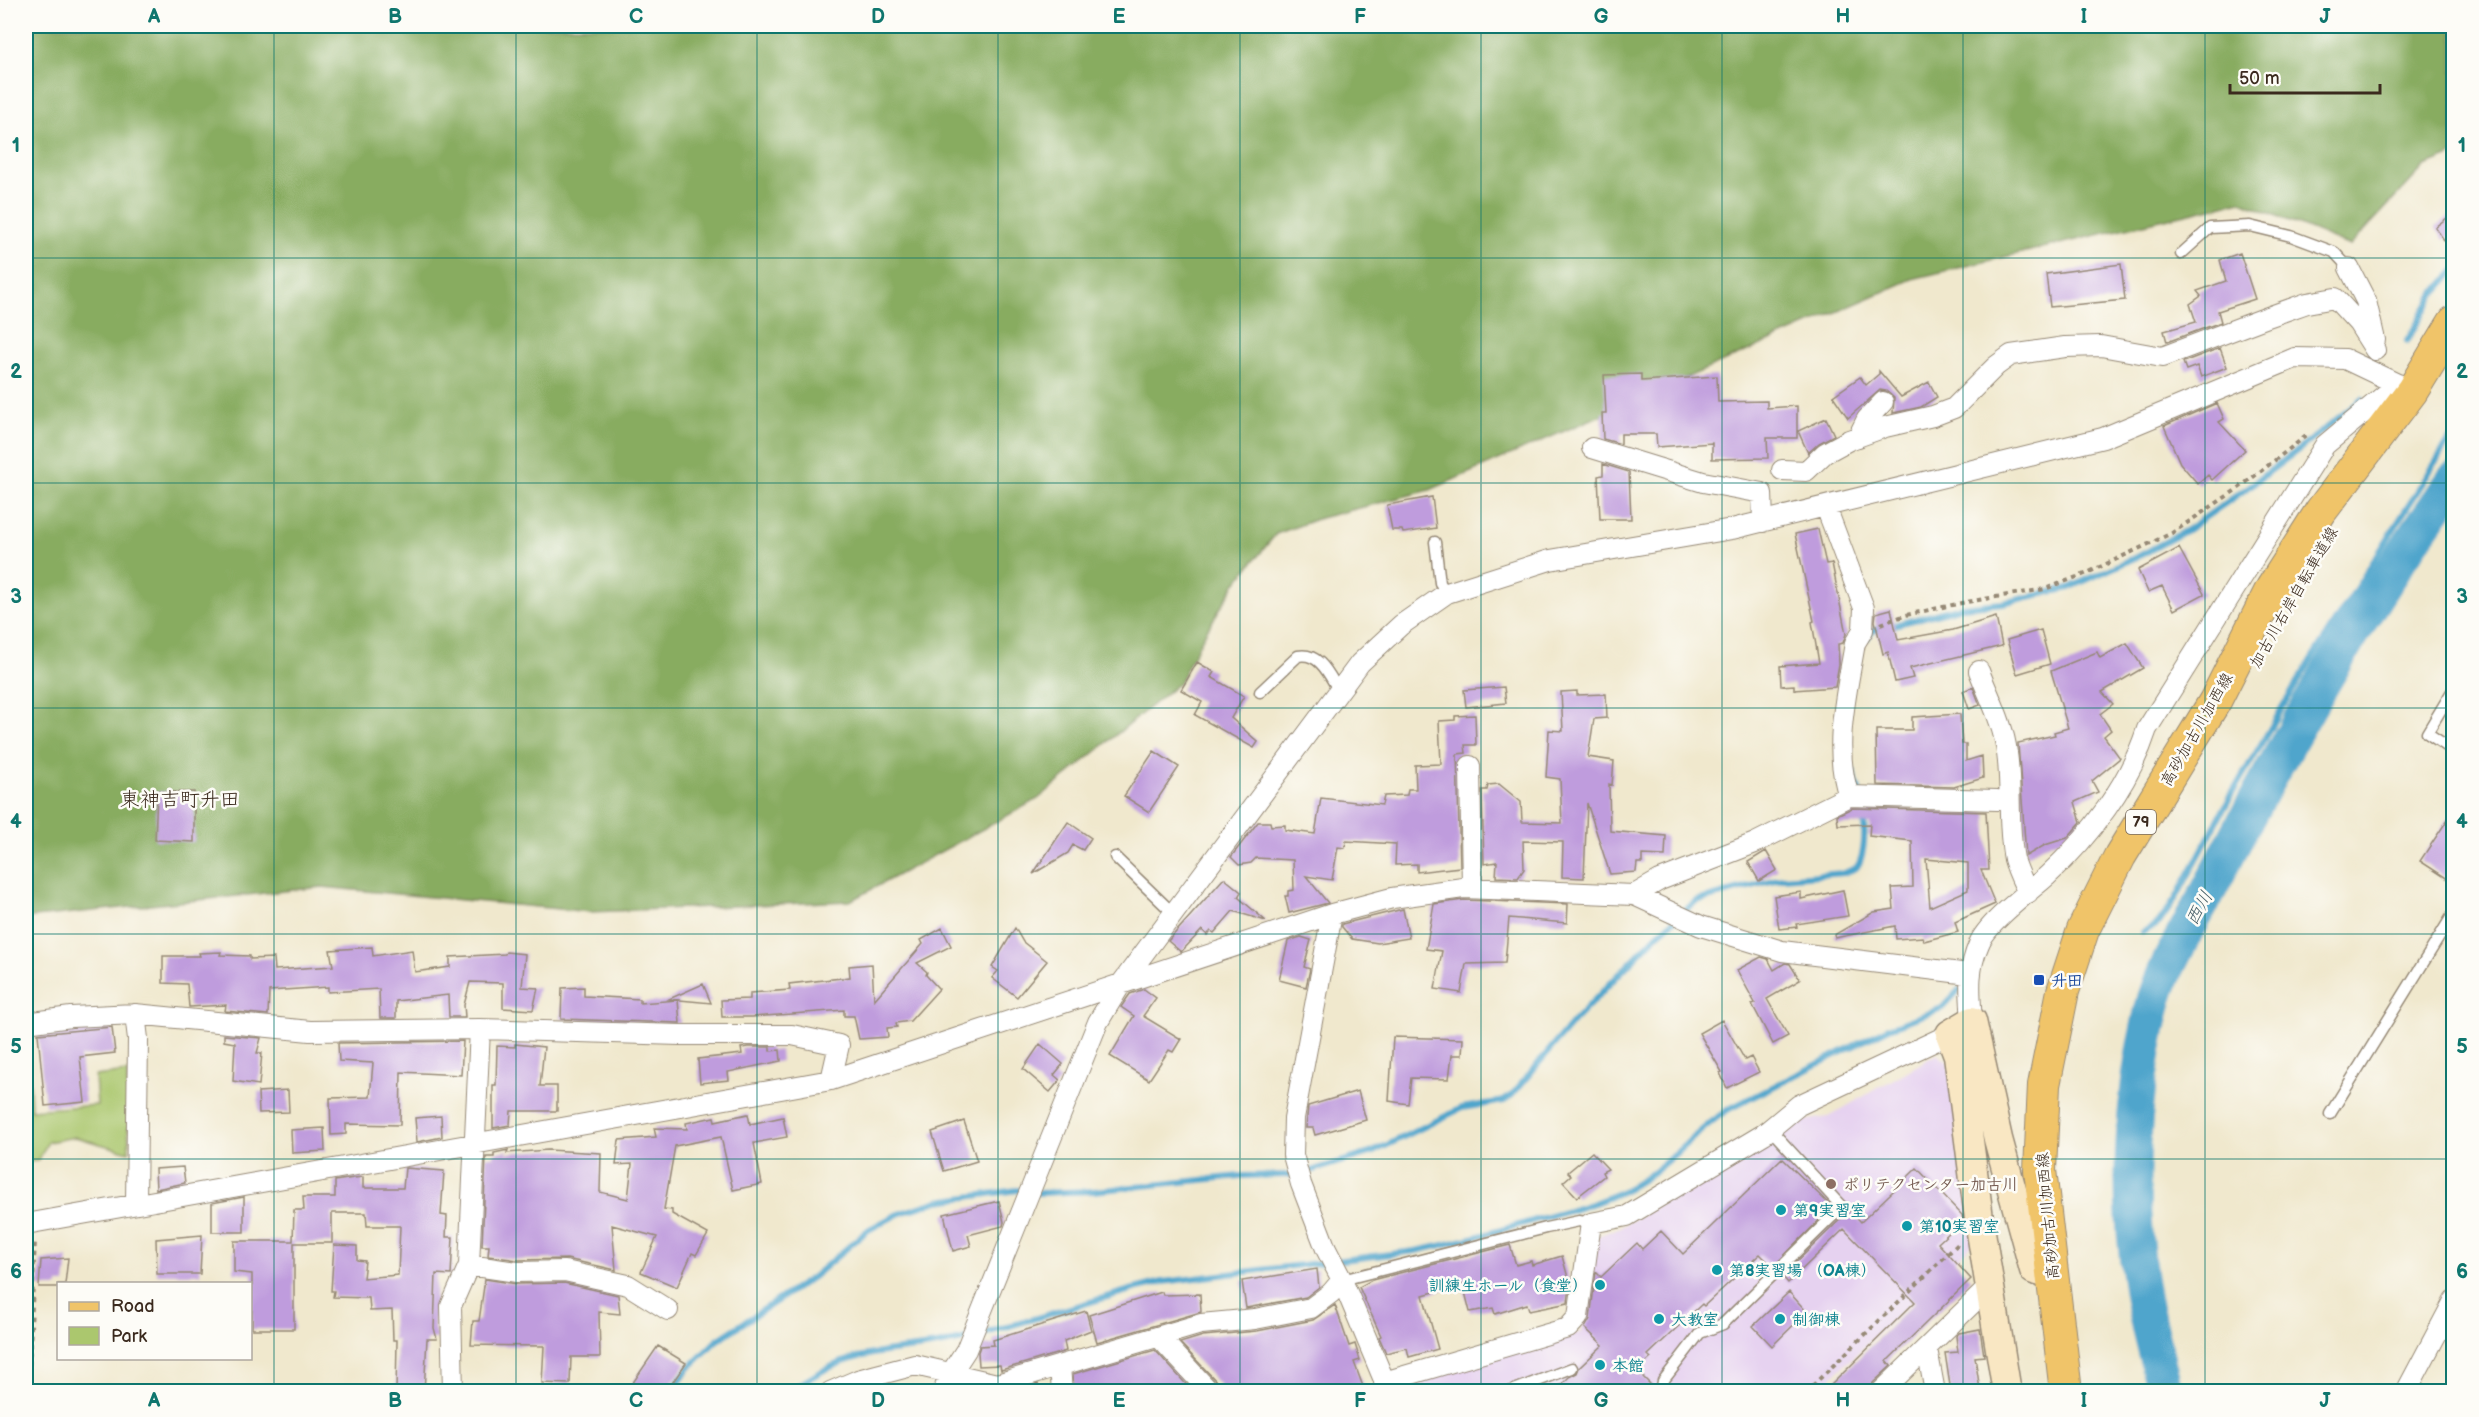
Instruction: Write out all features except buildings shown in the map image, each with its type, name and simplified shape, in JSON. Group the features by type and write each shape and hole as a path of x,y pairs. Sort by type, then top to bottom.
{"main road":[{"name":"高砂加古川加西線","path":"2066,1392 2040,1170 2044,1085 2064,991 2083,930 2120,856 2215,701 2272,588 2320,511 2405,387 2454,322"},
{"path":"1961,1028 1998,1139 2034,1270 2052,1275"},
{"path":"1961,1028 1958,1056 1980,1226 2007,1392"}],"street":[{"path":"2349,268 2366,301 2375,338 2375,350 2369,371"},
{"path":"1782,470 1806,471 1825,453 1858,437 1954,408 1996,366 2011,355 2065,347 2101,346 2162,357 2307,303 2335,298 2358,323 2375,350"},
{"path":"943,1392 951,1373 966,1350 1098,1022 1121,984 1360,663 1401,626 1447,593 1550,560 1732,529 2103,438 2295,358 2345,359 2405,387"},
{"path":"1332,914 1294,1118 1293,1155 1301,1184 1326,1249 1342,1280 1387,1387 1568,1328 1578,1317 1591,1223 1627,1216 1770,1129 1799,1105 1961,1028 1969,974 1979,941 2089,832 2138,758 2147,729 2325,445 2405,387"},
{"path":"1858,437 1867,419 1883,402"},
{"path":"1592,448 1703,482 1762,493 1763,522"},
{"path":"1826,507 1864,608 1863,630 1855,643 1841,739 1844,782 1849,796"},
{"path":"1979,671 1996,714 2007,752 2012,845 2015,861 2028,893"},
{"path":"1470,766 1472,888"},
{"path":"1634,895 1660,880 1755,843 1849,796 1922,800 1997,800"},
{"path":"31,1223 136,1202 474,1145 831,1080 1332,914 1392,898 1472,888 1634,895 1693,922 1782,951 1969,974"},
{"path":"26,1023 71,1017 135,1014 310,1031 480,1029 680,1035 792,1035 839,1045 831,1080"},
{"path":"135,1014 138,1039 136,1202"},
{"path":"453,1392 452,1306 469,1265 480,1029"},
{"path":"469,1265 517,1272 565,1271 596,1278 628,1286 668,1310"},
{"path":"830,1392 858,1380 915,1365 997,1384 1201,1324 1255,1319 1311,1308 1342,1280"},
{"path":"1881,1392 1990,1287"},
{"path":"2408,1388 2454,1301"},
{"path":"1160,1337 1210,1392"},
{"path":"1927,1349 1935,1392"},
{"path":"1060,1366 1062,1392"}],"lane":[{"path":"2181,254 2210,228 2250,226 2291,236 2334,252 2349,268"},
{"path":"1435,542 1440,583 1447,593"},
{"path":"1260,692 1298,656 1306,654 1314,657 1324,667 1339,691"},
{"path":"2454,688 2427,733 2454,751"},
{"path":"1115,857 1173,914"},
{"path":"2330,1114 2454,913"},
{"path":"1661,1392 1663,1381 1700,1333 1723,1324 1842,1207 1770,1129"},
{"path":"1342,1280 1546,1228 1579,1221 1591,1223"},
{"path":"1509,1392 1572,1368"}],"path":[{"path":"1863,630 1906,615 2045,589 2085,574 2172,533 2239,488 2290,450 2312,429"},
{"path":"28,1392 31,1223"},
{"path":"1806,1392 1960,1243"}],"shaded area":[{"name":"ポリテクセンター加古川","path":"1937,1054 1948,1062 1976,1241 1817,1391 1403,1392 1410,1380 1582,1332 1598,1236 1623,1226 1797,1122 1828,1117"}],"green space":[{"path":"26,26 2453,26 2453,155 2425,166 2350,246 2241,201 1912,279 1430,490 1320,518 1276,534 1235,584 1204,635 1179,683 1038,799 850,901 591,912 322,887 26,918"},
{"path":"26,1046 28,1047 31,1110 97,1105 95,1076 127,1072 129,1152 75,1137 48,1142 38,1161 26,1162"}],"waterway":[{"path":"2407,341 2432,297 2454,271"},
{"path":"1867,638 1872,631 1961,607 2002,603 2069,588 2143,554 2187,530 2246,489 2362,399"},
{"path":"2143,932 2159,923 2175,900 2233,792 2300,678 2454,433"},
{"name":"西川","path":"2165,1392 2143,1299 2134,1227 2133,1191 2133,1154 2139,1081 2157,993 2178,945 2313,700 2387,578 2454,480"},
{"path":"672,1392 689,1368 716,1341 813,1277 868,1230 898,1214 938,1201 1017,1190 1037,1193 1093,1191 1240,1176 1289,1175 1307,1172 1373,1152 1462,1108 1504,1101 1512,1095 1573,1022 1657,935 1696,901 1782,878 1844,873 1856,868 1864,843 1864,821 1862,801 1853,771"},
{"path":"976,1336 1163,1282 1415,1251 1475,1237 1592,1204 1619,1193 1645,1178 1729,1109 1889,1028 1942,1008 1959,990"},
{"path":"788,1392 822,1371 849,1360 872,1354 966,1339"}],"place":[{"name":"升田","path":"2039,980"},
{"name":"ポリテクセンター加古川","path":"1831,1184"},
{"name":"第9実習室","path":"1781,1210"},
{"name":"第10実習室","path":"1907,1226"},
{"name":"第8実習場 （OA棟）","path":"1717,1270"},
{"name":"訓練生ホール（食堂）","path":"1600,1285"},
{"name":"大教室","path":"1659,1319"},
{"name":"制御棟","path":"1780,1319"},
{"name":"本館","path":"1600,1365"}],"district":[{"name":"東神吉町升田","path":"180,799"}]}
